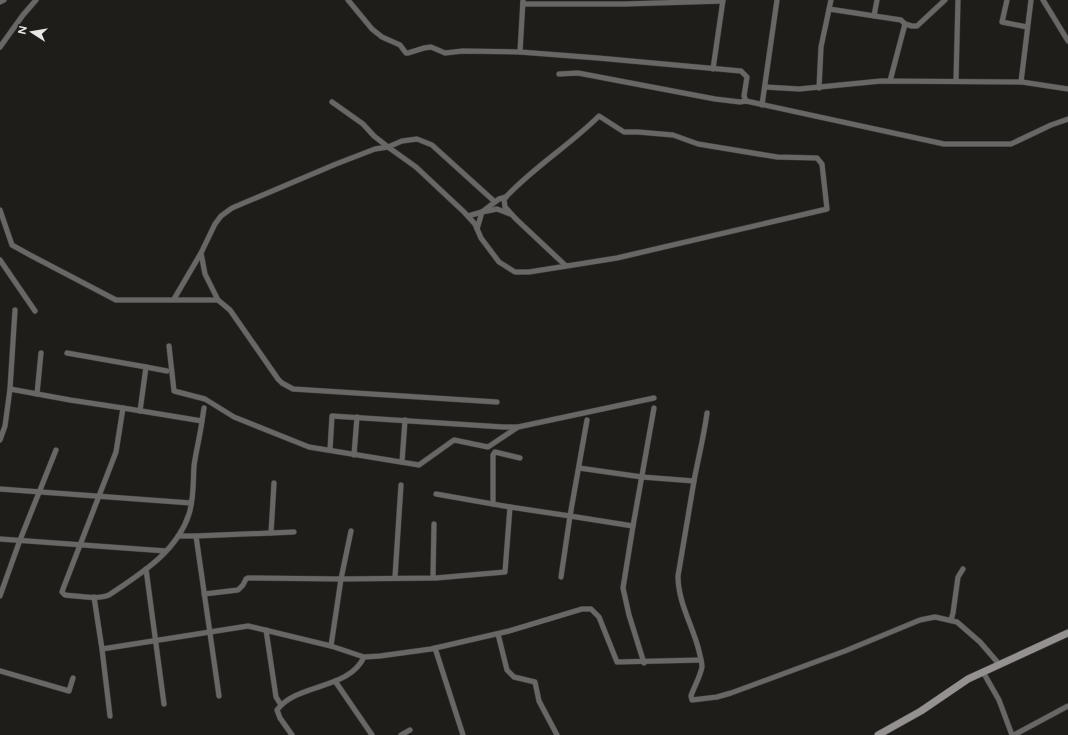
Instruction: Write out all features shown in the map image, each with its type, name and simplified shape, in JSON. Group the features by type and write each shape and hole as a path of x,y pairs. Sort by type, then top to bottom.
{"street":[{"path":"0,2 4,0"},
{"path":"0,47 23,14 36,0"},
{"path":"348,0 372,29 382,37 400,45 406,53 431,47 445,53 463,51 520,52 741,72 747,77 744,96 746,101"},
{"path":"520,52 523,2 723,0 713,69"},
{"path":"762,105 777,0"},
{"path":"819,88 821,47 831,0"},
{"path":"874,16 877,0"},
{"path":"829,9 901,20 905,24 917,26 945,0"},
{"path":"956,81 958,0"},
{"path":"1007,0 1002,22 1027,27"},
{"path":"1020,82 1031,0"},
{"path":"1043,0 1068,41"},
{"path":"890,81 905,24"},
{"path":"559,74 578,73 715,98 740,102 746,101 944,144 1011,144 1051,125 1068,119"},
{"path":"765,87 799,89 881,81 956,81 1020,82 1068,89"},
{"path":"332,102 363,124 374,136 416,167 468,216 481,238 499,262 515,272 529,272 617,258 827,209 822,164 817,158 777,157 698,144 673,135 624,132 599,116 562,149 518,184 506,196 482,212 477,229"},
{"path":"174,299 215,224 221,216 232,208 336,164 375,149 388,147 402,140 417,139 432,144 495,202"},
{"path":"506,196 504,199 505,207 566,266"},
{"path":"468,216 497,209 512,215"},
{"path":"0,210 12,244 116,300 218,300"},
{"path":"200,253 205,274 218,300 230,310 282,383 293,388 497,402"},
{"path":"0,260 35,310"},
{"path":"0,440 5,426 10,389 16,310"},
{"path":"169,346 174,391 205,399 234,416 309,447 419,465 454,440 488,447 518,426"},
{"path":"37,394 41,353"},
{"path":"67,353 167,371"},
{"path":"140,410 146,367"},
{"path":"10,389 202,421"},
{"path":"330,450 332,416 495,426 518,426 654,398"},
{"path":"123,408 116,452 62,592 65,595 94,597 109,595 146,569 166,551 178,536 189,515 192,503 194,464 204,408"},
{"path":"644,662 629,615 623,588 654,408"},
{"path":"707,414 678,576 678,587 696,639 702,667 691,696 692,700 717,698 731,694 845,651 920,620 934,617 957,622 980,642 999,664"},
{"path":"354,455 357,417"},
{"path":"402,462 405,420"},
{"path":"561,577 587,420"},
{"path":"0,596 38,492 56,450"},
{"path":"493,504 493,455 495,452 520,458"},
{"path":"578,468 642,477 694,482"},
{"path":"271,533 274,483"},
{"path":"395,577 401,485"},
{"path":"0,489 192,503"},
{"path":"436,494 633,526"},
{"path":"204,594 238,590 241,588 246,579 251,578 434,578 505,572 510,507"},
{"path":"434,524 434,578"},
{"path":"331,646 341,579 351,530"},
{"path":"178,536 294,532"},
{"path":"196,536 219,696"},
{"path":"0,539 166,551"},
{"path":"146,569 164,704"},
{"path":"951,620 958,577 964,570"},
{"path":"94,597 110,716"},
{"path":"102,649 242,626 253,626 331,646 364,657 380,656 435,648 498,634 582,609 591,609 599,616 617,662 701,660"},
{"path":"266,630 276,697 281,705"},
{"path":"878,735 921,711 968,680 999,664 1068,633"},
{"path":"498,634 507,670 514,677 534,682 539,701 555,734 557,735"},
{"path":"435,648 463,735"},
{"path":"292,735 280,718 278,710 281,705 285,701 296,696 336,681 353,670 362,662 364,657"},
{"path":"0,671 69,691 73,678"},
{"path":"983,672 1000,700 1013,735 1068,706"},
{"path":"336,681 372,735"},
{"path":"401,735 410,730"}]}
